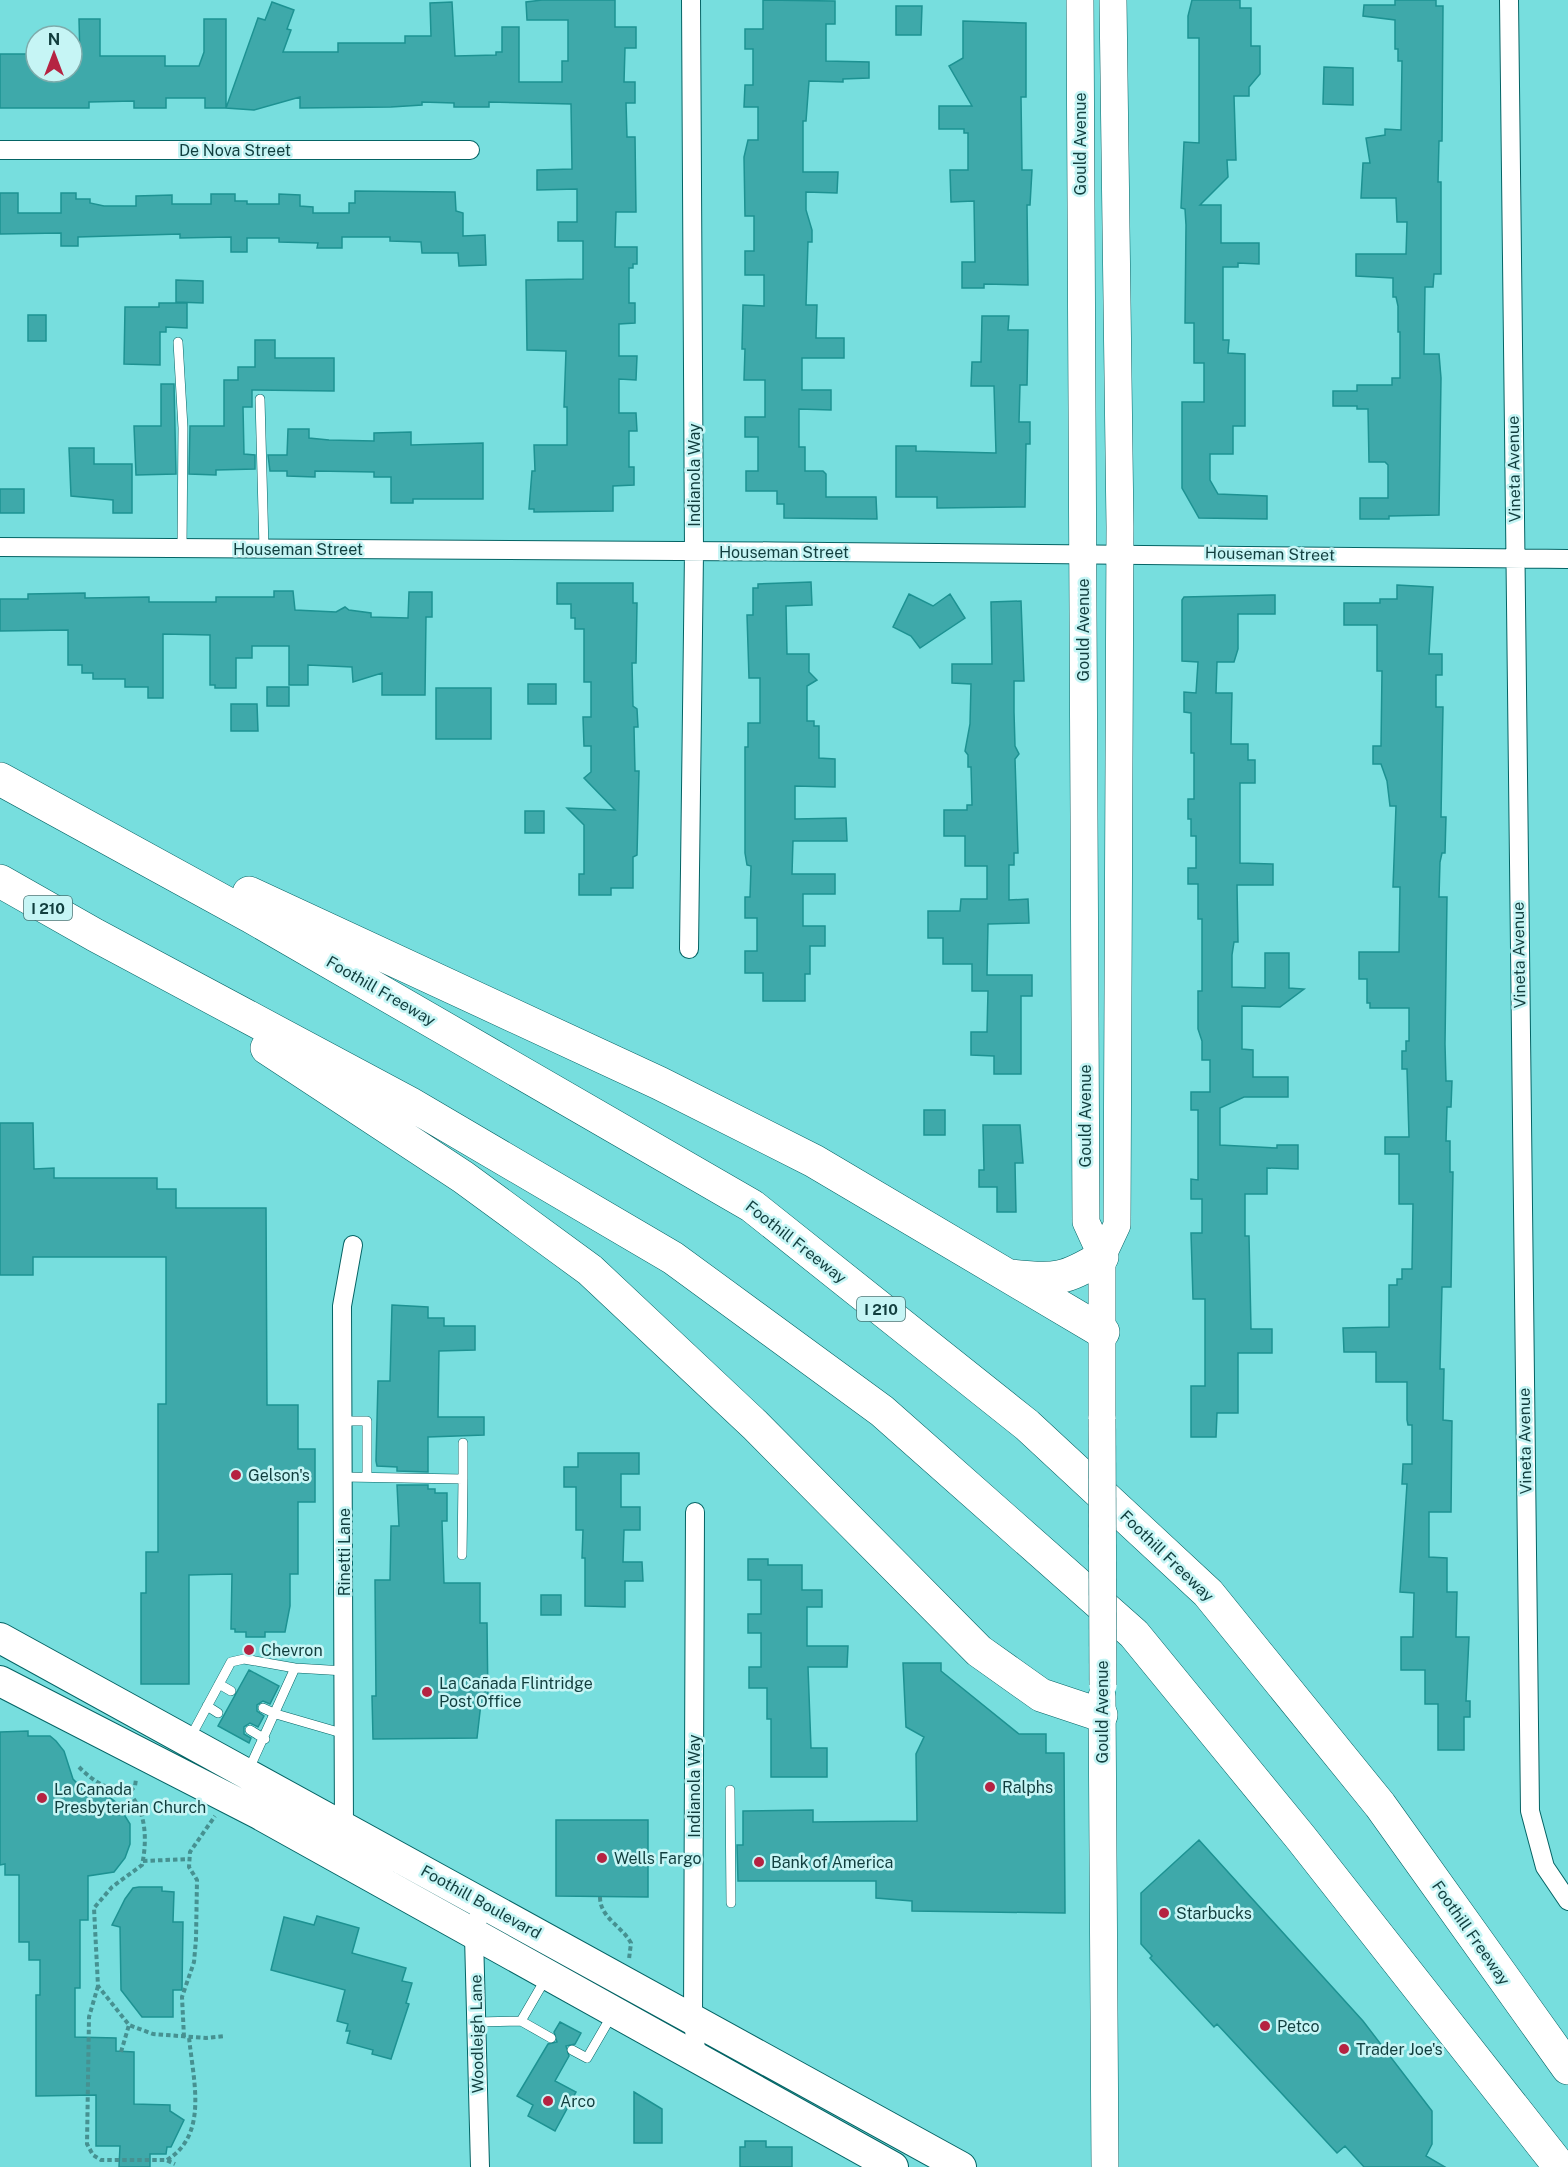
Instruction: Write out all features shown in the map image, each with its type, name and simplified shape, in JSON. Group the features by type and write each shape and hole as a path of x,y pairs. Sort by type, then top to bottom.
{"highway":[{"path":"0,778 659,1083 814,1161 1103,1332"},
{"name":"Foothill Freeway","path":"0,778 250,916 752,1206 1027,1425 1208,1593 1380,1805 1568,2068"},
{"name":"I 210","path":"0,881 95,935 409,1103 673,1257 882,1411 1134,1634 1301,1838 1560,2167"},
{"path":"95,935 463,1178 590,1270 754,1425 979,1651 1041,1695 1102,1700"},
{"path":"1006,1275 1048,1280 1073,1275 1102,1257"}],"main road":[{"name":"Foothill Boulevard","path":"0,1638 961,2167"},
{"name":"Foothill Boulevard","path":"0,1681 259,1814 474,1936 893,2167"}],"street":[{"name":"Indianola Way","path":"689,949 694,552 691,0"},
{"name":"Gould Avenue","path":"1080,0 1086,1222 1102,1257 1105,2167"},
{"name":"Gould Avenue","path":"1102,1257 1117,1225 1120,552 1113,0"},
{"name":"Vineta Avenue","path":"1509,0 1530,1811 1545,1867 1568,1900"},
{"name":"De Nova Street","path":"0,150 471,150"},
{"name":"Houseman Street","path":"0,547 694,552 1120,552 1568,559"},
{"name":"Rinetti Lane","path":"336,1858 346,1827 342,1306 353,1245"},
{"name":"Indianola Way","path":"695,1512 693,2019 697,2060"},
{"name":"Woodleigh Lane","path":"480,2167 474,1936 482,1902"}],"lane":[{"path":"178,342 183,428 182,548"},
{"path":"260,399 264,549"},
{"path":"343,1421 367,1421 367,1477"},
{"path":"462,1555 463,1443"},
{"path":"344,1477 463,1479"},
{"path":"188,1740 231,1662 244,1659 295,1668 345,1671"},
{"path":"247,1773 265,1739 295,1668"},
{"path":"219,1684 231,1690"},
{"path":"207,1706 218,1713"},
{"path":"263,1708 345,1734"},
{"path":"250,1730 265,1739"},
{"path":"730,1790 731,1903"},
{"path":"521,2021 547,1976"},
{"path":"572,2050 587,2058 613,2013"},
{"path":"477,2022 521,2021 551,2038"}],"path":[{"path":"79,1767 94,1782 112,1790 129,1793 139,1809 144,1826 145,1851 142,1865 112,1887 94,1908 99,1986 89,2017 87,2144 93,2155 101,2160 166,2160 175,2164"},
{"path":"129,1793 135,1786 137,1774"},
{"path":"166,2160 177,2154 194,2127 182,1997 194,1962 196,1939 197,1880 189,1867 190,1852 215,1816"},
{"path":"143,1861 190,1859"},
{"path":"600,1897 600,1903 608,1918 622,1928 631,1943 630,1956 620,1978"},
{"path":"99,1986 129,2025 153,2034 187,2037 225,2036"},
{"path":"121,2052 129,2025"}],"building":[{"path":"615,0 615,27 636,27 636,48 625,48 624,82 635,82 635,103 626,103 627,137 635,137 636,212 616,212 615,247 637,247 637,264 629,268 629,303 635,303 635,323 619,324 619,356 637,356 636,380 619,379 619,413 636,413 637,431 629,431 629,467 634,467 634,485 613,486 613,511 534,512 534,509 529,509 532,471 535,471 534,445 567,445 567,407 564,407 566,351 527,350 526,280 583,279 583,241 558,241 558,222 577,222 577,189 537,190 537,170 572,169 571,104 489,102 489,107 454,107 454,103 422,102 422,105 391,107 300,108 300,97 254,110 226,108 258,18 265,20 272,2 294,10 287,29 291,30 283,52 338,52 338,43 405,43 405,36 431,36 430,3 452,2 455,56 496,55 496,52 502,52 502,27 519,27 519,82 562,82 562,61 568,61 568,20 527,20 526,2"},
{"path":"763,0 835,1 835,24 826,24 826,61 869,62 869,78 843,79 843,82 809,81 806,121 803,121 803,172 838,172 837,193 806,192 806,210 812,230 812,242 808,242 806,305 817,305 816,338 844,338 844,358 802,358 802,390 831,390 831,410 799,409 799,447 805,447 805,471 823,471 826,474 826,497 876,497 877,519 784,518 784,504 777,504 777,491 746,491 746,471 758,471 758,437 745,437 745,417 765,417 765,380 744,380 745,349 742,349 743,305 764,306 764,275 745,275 745,251 754,251 754,216 745,216 744,157 748,140 758,140 758,107 744,107 745,85 753,85 753,49 745,49 745,29 763,29"},
{"path":"1192,0 1240,0 1240,8 1251,8 1251,46 1260,46 1260,74 1249,87 1249,96 1234,96 1236,160 1227,160 1228,177 1200,205 1221,205 1221,243 1259,243 1259,264 1238,263 1238,267 1223,267 1223,340 1229,340 1228,353 1245,354 1245,426 1233,426 1233,454 1210,454 1210,480 1218,494 1267,496 1267,519 1199,518 1182,488 1182,402 1204,402 1204,363 1194,363 1194,323 1185,323 1186,225 1185,209 1181,208 1184,142 1199,143 1199,38 1188,38 1188,16"},
{"path":"1395,0 1436,0 1436,6 1443,6 1442,141 1439,141 1438,182 1441,182 1441,274 1434,274 1433,287 1425,287 1424,354 1439,354 1441,378 1439,515 1360,519 1360,498 1388,498 1388,465 1385,462 1369,462 1368,409 1357,409 1357,406 1333,406 1333,391 1357,391 1357,385 1392,385 1392,378 1400,378 1400,332 1398,332 1398,306 1396,297 1393,297 1393,278 1356,276 1356,254 1406,254 1407,222 1397,222 1396,198 1361,198 1363,163 1370,163 1366,138 1385,135 1385,129 1401,130 1402,61 1398,61 1398,49 1395,49 1395,20 1363,16 1364,5 1395,5"},
{"path":"896,6 922,6 921,35 896,35"},
{"path":"79,19 100,19 100,56 165,56 165,66 199,66 204,52 204,19 226,19 226,108 205,108 205,98 166,98 166,108 134,108 134,101 89,102 89,108 0,108 0,54 24,54 24,84 84,84 84,24 79,24"},
{"path":"963,21 1026,23 1026,97 1021,97 1022,170 1032,170 1030,205 1027,205 1028,285 984,284 984,288 962,288 962,262 975,262 974,201 951,202 950,170 968,170 968,133 964,133 964,129 939,129 939,106 972,106 949,66 963,58"},
{"path":"1324,67 1353,68 1353,105 1323,104"},
{"path":"355,191 455,192 456,211 463,213 463,236 485,235 486,265 459,266 458,253 422,253 421,242 390,241 390,237 342,237 342,248 317,248 318,243 279,242 279,238 247,238 247,252 231,252 231,237 180,238 180,234 78,237 78,246 61,246 61,233 0,234 0,193 18,193 18,213 61,213 61,193 76,193 76,199 90,199 90,203 104,206 136,206 136,196 172,195 172,204 211,204 211,194 235,194 235,201 247,201 247,204 279,204 279,194 300,195 300,206 313,207 313,213 349,213 349,203 355,203"},
{"path":"176,280 203,281 203,303 176,302"},
{"path":"159,303 187,303 187,328 166,327 166,332 160,332 160,365 124,364 125,307 159,307"},
{"path":"28,315 46,315 46,341 28,341"},
{"path":"982,316 1009,316 1008,330 1028,330 1027,385 1020,385 1019,422 1030,422 1030,444 1026,444 1025,507 937,508 937,497 896,497 896,446 916,446 916,451 996,453 994,386 971,386 972,362 981,362"},
{"path":"255,340 275,340 275,358 334,358 334,391 252,390 252,407 243,407 244,454 255,455 255,469 216,470 216,475 189,474 190,426 224,426 224,380 238,380 238,367 255,367"},
{"path":"161,384 174,384 176,474 136,475 134,426 161,426"},
{"path":"288,429 309,429 309,438 329,440 374,441 374,433 411,432 411,445 483,443 483,499 413,499 413,503 391,503 391,477 374,477 374,472 315,471 315,477 287,476 287,471 270,471 268,455 287,455"},
{"path":"69,448 94,448 94,464 132,464 132,513 113,513 113,500 71,496"},
{"path":"0,489 24,489 24,513 0,513"},
{"path":"811,582 812,605 786,606 787,654 809,654 809,672 817,680 807,686 807,721 814,721 814,726 819,726 819,758 835,759 835,787 795,786 795,819 846,818 847,841 793,841 792,874 835,874 835,894 803,894 803,926 825,926 825,946 810,946 810,974 805,974 805,1001 763,1001 763,973 745,973 745,951 757,951 757,918 745,918 745,897 750,897 751,866 747,865 745,853 745,747 748,747 748,723 760,723 760,678 749,678 747,615 753,615 753,588 758,588 758,584"},
{"path":"557,583 633,583 633,603 637,603 636,663 632,663 633,706 637,709 638,727 634,727 635,771 639,771 637,855 633,857 633,888 611,888 611,895 579,895 579,874 584,874 584,825 567,808 615,810 584,778 591,772 591,746 584,746 583,717 591,717 591,682 584,682 584,629 575,629 575,618 571,618 571,604 557,604"},
{"path":"1397,585 1433,587 1429,654 1442,654 1442,675 1436,675 1436,707 1443,707 1441,817 1446,817 1445,853 1442,853 1440,862 1439,897 1447,897 1446,1081 1452,1081 1451,1107 1447,1107 1446,1141 1450,1141 1450,1172 1453,1172 1451,1287 1442,1287 1440,1369 1444,1369 1443,1420 1452,1421 1451,1512 1429,1512 1429,1557 1447,1558 1447,1592 1457,1592 1456,1637 1469,1637 1466,1701 1470,1701 1470,1717 1464,1717 1464,1750 1438,1750 1438,1704 1425,1704 1425,1670 1401,1670 1401,1637 1413,1637 1414,1593 1400,1592 1407,1484 1402,1484 1403,1464 1412,1464 1412,1425 1408,1425 1407,1420 1407,1382 1376,1382 1376,1352 1344,1352 1343,1328 1389,1327 1389,1285 1397,1285 1397,1279 1402,1279 1402,1269 1412,1269 1413,1204 1399,1204 1399,1154 1385,1154 1385,1137 1409,1137 1407,1069 1402,1069 1402,1051 1406,1051 1406,1041 1409,1041 1409,1008 1370,1008 1370,1003 1367,1003 1367,979 1359,979 1359,952 1399,952 1400,887 1393,887 1396,806 1390,806 1387,781 1381,764 1373,764 1373,746 1381,746 1382,671 1377,671 1377,625 1344,625 1344,603 1380,603 1380,599 1397,599"},
{"path":"274,591 293,591 295,610 336,612 345,607 349,610 371,613 371,617 408,618 409,592 432,592 432,617 426,617 425,695 382,695 382,673 353,682 352,667 308,665 308,685 289,685 289,646 252,646 252,658 236,658 236,688 215,688 215,685 210,685 210,635 163,634 163,698 148,698 148,687 125,687 125,679 93,679 93,673 82,673 82,665 68,665 68,630 0,631 0,599 28,599 28,594 85,593 85,598 149,597 149,602 216,602 216,597 274,597"},
{"path":"909,594 933,606 950,594 965,618 920,648 911,636 893,627"},
{"path":"1275,595 1275,614 1238,614 1238,649 1234,662 1217,662 1216,693 1232,693 1231,744 1248,744 1248,760 1255,760 1255,783 1240,783 1240,863 1273,864 1273,885 1237,885 1238,942 1234,942 1232,955 1232,987 1265,988 1265,953 1289,953 1289,988 1304,989 1280,1007 1242,1006 1242,1049 1253,1050 1253,1077 1288,1077 1288,1097 1244,1097 1220,1108 1220,1145 1277,1148 1277,1145 1298,1145 1298,1169 1267,1168 1267,1194 1245,1194 1245,1236 1249,1236 1251,1329 1272,1329 1272,1353 1238,1353 1238,1413 1217,1413 1216,1437 1191,1437 1191,1386 1205,1386 1205,1299 1193,1299 1191,1233 1202,1233 1202,1199 1191,1199 1191,1179 1198,1180 1198,1110 1191,1110 1191,1092 1210,1092 1210,1060 1202,1060 1202,1041 1198,1029 1198,991 1202,991 1202,919 1198,919 1198,884 1188,884 1188,868 1196,868 1196,836 1191,836 1191,819 1188,819 1188,799 1194,799 1194,753 1191,753 1191,713 1184,712 1184,692 1196,693 1198,662 1182,661 1182,600 1184,597"},
{"path":"1021,601 1024,681 1014,681 1015,746 1019,754 1015,759 1018,853 1014,853 1014,865 1009,865 1009,900 1028,899 1029,923 988,924 987,975 1032,975 1032,996 1021,996 1021,1074 994,1074 994,1056 971,1055 971,1032 987,1032 988,991 972,991 972,964 943,964 943,938 928,938 928,911 960,911 961,899 987,899 987,866 965,866 965,836 944,836 944,810 967,810 967,805 972,805 971,767 968,767 968,755 965,751 970,724 971,684 952,683 952,664 992,664 991,602"},
{"path":"528,684 556,684 556,704 528,704"},
{"path":"267,687 289,687 289,706 267,706"},
{"path":"436,688 491,688 491,739 436,739"},
{"path":"231,704 257,704 258,731 231,731"},
{"path":"525,811 544,811 544,833 525,833"},
{"path":"924,1110 945,1110 945,1135 924,1135"},
{"path":"0,1123 33,1123 34,1169 54,1168 54,1178 157,1178 157,1189 176,1189 176,1208 266,1208 267,1405 298,1405 298,1449 315,1449 315,1502 298,1502 298,1574 290,1574 290,1606 285,1632 265,1632 265,1637 246,1637 246,1632 235,1632 235,1629 231,1629 232,1574 189,1575 189,1684 141,1684 141,1593 146,1593 146,1552 158,1552 158,1404 166,1404 166,1257 33,1257 33,1275 0,1275"},
{"path":"983,1125 1020,1125 1023,1163 1015,1163 1016,1212 997,1212 997,1187 979,1187 979,1170 984,1170"},
{"path":"392,1305 428,1307 428,1318 444,1318 444,1326 475,1326 475,1350 439,1351 438,1417 484,1417 484,1435 428,1437 428,1472 397,1471 397,1467 377,1466 378,1381 390,1381"},
{"path":"578,1453 639,1453 639,1474 621,1474 621,1507 640,1507 640,1530 624,1530 623,1562 642,1562 643,1581 625,1581 625,1607 585,1606 583,1530 576,1530 576,1487 564,1487 564,1467 578,1467"},
{"path":"397,1485 428,1485 428,1489 435,1489 435,1493 447,1493 447,1521 442,1521 444,1583 480,1583 480,1623 487,1623 488,1703 481,1703 477,1738 373,1739 372,1696 376,1696 375,1580 390,1580 391,1526 399,1526"},
{"path":"748,1559 768,1559 768,1565 802,1565 802,1590 822,1590 822,1607 807,1607 807,1646 848,1646 847,1667 808,1667 811,1748 827,1748 827,1777 771,1777 771,1719 767,1719 767,1688 749,1688 749,1667 761,1667 761,1633 748,1633 748,1614 761,1614 761,1580 748,1580"},
{"path":"541,1595 561,1595 561,1615 541,1615"},
{"path":"903,1663 941,1663 941,1671 1019,1734 1046,1734 1046,1753 1064,1753 1065,1913 912,1911 912,1901 876,1898 876,1881 738,1881 737,1845 743,1845 743,1811 813,1810 813,1822 917,1821 916,1754 924,1737 906,1727"},
{"path":"249,1670 279,1686 270,1704 263,1701 257,1705 257,1711 264,1716 258,1727 250,1723 244,1727 244,1734 251,1738 249,1743 218,1726"},
{"path":"28,1731 28,1736 50,1736 56,1741 64,1751 73,1779 81,1787 105,1794 117,1803 130,1824 130,1844 125,1858 114,1872 88,1876 88,1920 80,1920 80,1988 75,1988 75,2037 116,2038 116,2051 134,2052 134,2104 170,2105 170,2111 184,2120 171,2147 167,2147 166,2154 150,2154 150,2167 119,2167 120,2146 96,2146 96,2095 36,2096 36,1995 40,1995 40,1960 29,1960 29,1942 19,1942 19,1875 5,1875 5,1864 0,1865 0,1732"},
{"name":"Wells Fargo","path":"556,1820 648,1820 648,1897 556,1896"},
{"path":"1199,1840 1363,2021 1432,2111 1432,2144 1426,2156 1445,2167 1364,2167 1345,2146 1337,2153 1217,2024 1214,2027 1150,1958 1152,1956 1141,1944 1141,1893"},
{"path":"162,1887 162,1891 174,1892 173,1922 183,1922 182,1990 173,1990 173,2017 142,2017 121,1990 120,1927 112,1925 125,1899 133,1888"},
{"path":"317,1916 359,1928 352,1953 406,1968 402,1981 412,1983 406,2003 409,2004 391,2059 372,2054 373,2050 347,2043 350,2031 346,2031 348,2024 337,2021 345,1990 271,1970 284,1917 314,1925"},
{"name":"Arco","path":"560,2022 581,2033 575,2044 566,2046 569,2056 555,2081 576,2092 555,2131 528,2116 533,2105 517,2096 548,2044 557,2042 554,2032"},
{"path":"634,2092 662,2109 662,2143 634,2143"},
{"path":"745,2141 766,2141 766,2147 792,2147 792,2167 740,2167 740,2147 745,2147"}],"place":[{"name":"Gelson's","path":"236,1475"},
{"name":"Chevron","path":"249,1650"},
{"name":"La Cañada Flintridge Post Office","path":"427,1692"},
{"name":"Ralphs","path":"990,1787"},
{"name":"La Canada Presbyterian Church","path":"42,1798"},
{"name":"Wells Fargo","path":"602,1858"},
{"name":"Bank of America","path":"759,1862"},
{"name":"Starbucks","path":"1164,1913"},
{"name":"Petco","path":"1265,2026"},
{"name":"Trader Joe's","path":"1344,2049"},
{"name":"Arco","path":"548,2101"}]}
